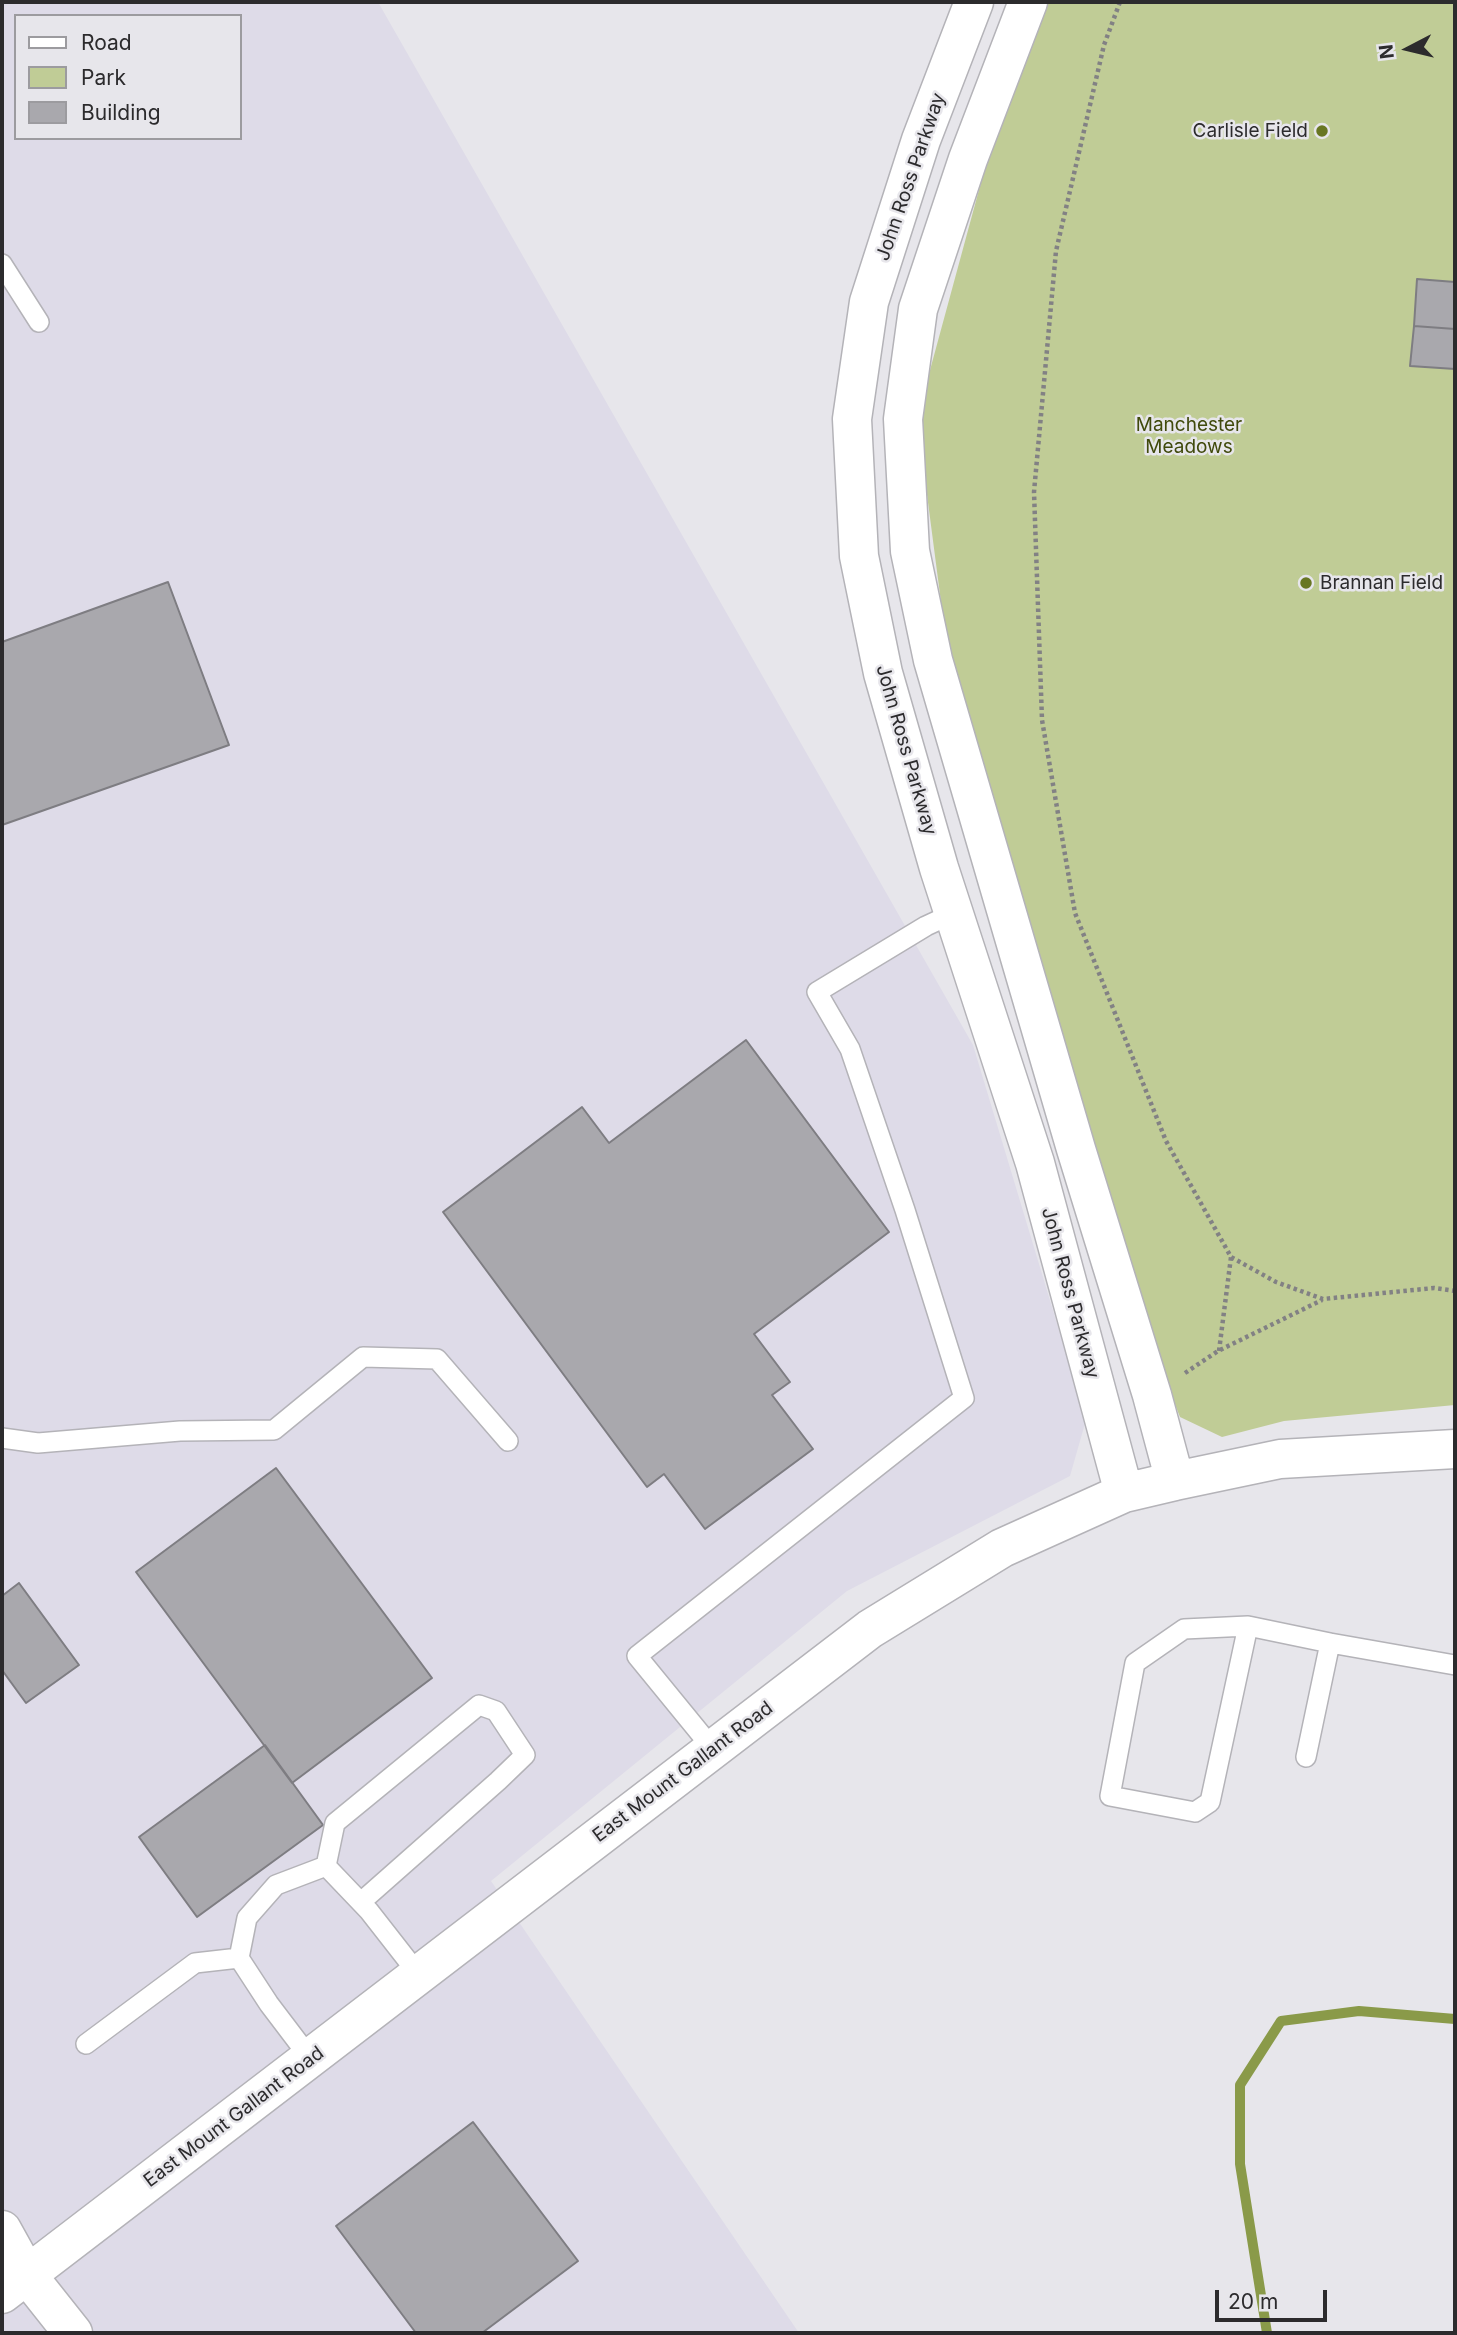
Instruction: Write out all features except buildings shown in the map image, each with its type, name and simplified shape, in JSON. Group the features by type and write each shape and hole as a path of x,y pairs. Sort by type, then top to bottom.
{"street":[{"name":"John Ross Parkway","path":"974,2 921,140 869,302 852,419 859,556 887,686 954,913 1035,1163 1124,1493"},
{"path":"1028,2 968,159 918,309 902,419 911,551 933,660 1076,1149 1152,1395 1175,1481"},
{"name":"East Mount Gallant Road","path":"14,2285 870,1629 1002,1548 1124,1493 1175,1481 1280,1459 1455,1449"},
{"path":"2,2230 14,2285 73,2333"}],"lane":[{"path":"2,264 39,322"},
{"path":"713,1749 637,1656 964,1398 905,1210 850,1049 817,992 926,926 954,913"},
{"path":"2,1438 38,1443 180,1432 274,1430 363,1357 436,1359 508,1441"},
{"path":"1248,1626 1210,1802 1195,1812 1110,1796 1135,1663 1184,1629 1248,1626 1455,1665"},
{"path":"1306,1757 1330,1643"},
{"path":"326,1866 335,1823 479,1705 496,1711 525,1755 361,1902"},
{"path":"326,1866 361,1902 419,1975"},
{"path":"310,2058 269,2004 239,1958 247,1918 276,1885 326,1866"},
{"path":"86,2044 195,1963 239,1958"}],"path":[{"path":"1120,2 1104,45 1056,251 1034,492 1042,720 1075,913 1166,1141 1231,1257 1276,1282 1323,1299"},
{"path":"1219,1352 1231,1257"},
{"path":"1152,1395 1219,1352 1323,1299 1434,1288 1455,1291"}],"shaded area":[{"path":"2,2 378,2 973,1045 1086,1420 1070,1476 847,1591 491,1881 799,2333 2,2333"}],"green space":[{"name":"Manchester Meadows","path":"1047,2 1455,2 1455,1405 1284,1421 1222,1437 1180,1417 1156,1357 947,648 917,418 986,164"}],"waterway":[{"path":"1267,2333 1240,2164 1240,2085 1281,2021 1359,2011 1455,2019"}],"place":[{"name":"Carlisle Field","path":"1322,131"},
{"name":"Brannan Field","path":"1306,583"}]}
